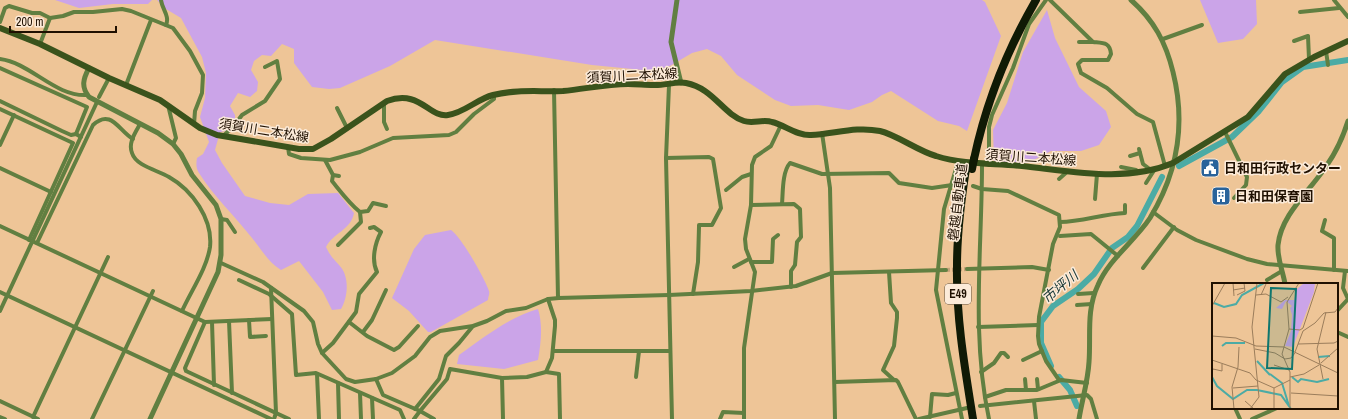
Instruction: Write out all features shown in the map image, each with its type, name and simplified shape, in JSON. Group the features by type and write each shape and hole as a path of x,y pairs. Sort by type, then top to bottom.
{"highway":[{"name":"磐越自動車道","path":"973,419 962,346 957,275 959,222 977,124 994,73 1009,39 1030,0"},
{"name":"磐越自動車道","path":"971,159 1002,68 1036,0"},
{"name":"磐越自動車道","path":"969,169 965,221 963,290 968,345 978,419"}],"main road":[{"name":"須賀川二本松線","path":"0,28 40,44 108,78 168,105 194,124 212,134 303,149 317,148 384,103 394,99 414,100 439,114 445,115 453,114 486,97 523,90 554,90 631,84 669,85 681,82 691,84 708,92 732,114 743,121 766,120 805,135 845,129 881,131 935,156 958,162 982,165 1020,166 1097,174 1138,172 1173,163 1225,132 1255,111 1282,77 1309,60 1348,41"}],"street":[{"path":"161,0 162,9 167,16 166,25"},
{"path":"677,0 671,42 681,82"},
{"path":"989,165 989,126 992,115 1013,68 1029,24 1046,0"},
{"path":"1050,0 1093,42"},
{"path":"1079,419 1087,382 1094,293 1104,273 1153,212 1164,191 1179,137 1179,101 1168,52 1163,39 1144,12 1131,0"},
{"path":"1334,0 1339,8 1348,17"},
{"path":"0,22 5,8 9,6 32,14 40,13 50,18 63,16 74,12 122,9 131,11 175,29 203,72 202,93 195,111 194,124"},
{"path":"1300,12 1339,8"},
{"path":"40,44 50,18"},
{"path":"126,86 151,20"},
{"path":"1163,39 1202,25"},
{"path":"1294,41 1308,36 1309,60"},
{"path":"1079,42 1107,44 1111,52 1110,58 1105,61 1082,60 1078,64 1079,70 1107,88 1137,114 1153,122 1165,166"},
{"path":"1326,51 1328,65"},
{"path":"0,59 20,64 44,80 64,89 98,99 158,133 173,144 192,175 216,205 221,219 221,263 198,318 150,419"},
{"path":"223,136 233,127 242,115 265,101 280,79 276,61 265,67"},
{"path":"0,68 87,108 76,134"},
{"path":"88,95 84,90 84,81 89,68"},
{"path":"31,240 82,137 108,78"},
{"path":"669,85 666,158 672,419"},
{"path":"554,90 559,298"},
{"path":"288,147 289,154 301,158 325,160 360,152 393,138 449,135 456,132 474,114 494,99 494,95"},
{"path":"0,101 71,135 76,134 82,137"},
{"path":"384,103 384,122 387,129"},
{"path":"168,105 168,112 176,138 173,144"},
{"path":"337,108 347,128"},
{"path":"0,109 73,143 0,311"},
{"path":"0,145 14,115"},
{"path":"37,243 93,125 100,120 109,119 115,122 123,132 133,139"},
{"path":"1285,283 1280,265 1278,246 1284,225 1331,160 1348,121"},
{"path":"140,124 133,139 131,150 135,159 180,185 196,202 207,224 210,236 208,253 182,311"},
{"path":"744,419 743,359 751,291 755,272 750,260 745,239 751,205 751,174 753,160 771,146 781,125"},
{"path":"1225,132 1247,177 1246,185 1234,198"},
{"path":"822,133 830,188 835,419"},
{"path":"1130,156 1139,151 1143,164 1153,169 1146,183"},
{"path":"666,158 709,157 713,159 714,164 721,208 712,225 699,225 698,262 693,294"},
{"path":"322,353 333,343 356,312 359,294 377,272 374,266 375,243 381,232 374,227 368,228 361,222 360,212 349,202 332,181 333,175 325,160"},
{"path":"958,162 944,210 936,290 952,371 957,385 956,393 962,419"},
{"path":"782,204 784,181 788,164 822,174 889,173 899,183 932,188 959,184"},
{"path":"982,165 982,220 978,269 978,327 981,372 989,419"},
{"path":"1121,166 1136,170 1138,172"},
{"path":"0,168 51,192"},
{"path":"1058,179 1068,171"},
{"path":"726,190 742,177 751,174"},
{"path":"1095,199 1097,174"},
{"path":"333,175 339,176"},
{"path":"973,186 982,189 1008,191 1057,214 1060,227 1053,244 1038,325 1039,344 1050,368 1059,380"},
{"path":"360,212 368,211 373,203 386,206"},
{"path":"751,205 794,204 800,209 800,237 797,242 791,287"},
{"path":"1060,222 1076,222 1124,213 1125,205"},
{"path":"1153,212 1174,228 1196,240 1247,259 1267,264 1347,271 1344,288 1348,299 1338,310"},
{"path":"221,219 227,220 235,232"},
{"path":"1325,220 1322,230 1334,238 1334,270"},
{"path":"338,245 361,222"},
{"path":"0,226 205,322 272,319"},
{"path":"1143,268 1174,228"},
{"path":"1060,236 1092,234 1118,256"},
{"path":"734,267 750,260 772,262 773,239 778,235"},
{"path":"0,401 35,418 108,256"},
{"path":"221,263 253,277 271,288 309,316 313,322 318,344 322,353 346,379 355,382 376,379 392,373 407,363 435,334 473,326 487,321 506,311 526,308 548,299 751,291 791,287 832,273 946,270"},
{"path":"967,269 1032,267 1048,270"},
{"path":"1267,280 1282,271"},
{"path":"890,272 891,303 897,312 897,318 894,346 883,370 898,382 918,419 967,408"},
{"path":"239,280 271,296 293,316 296,375 317,374 400,410 404,419"},
{"path":"0,292 272,419 276,413 271,288"},
{"path":"363,332 372,320 386,290"},
{"path":"92,419 153,291"},
{"path":"1078,294 1094,293"},
{"path":"546,372 553,351 555,320 548,299"},
{"path":"1077,305 1092,304"},
{"path":"249,320 250,337 266,336"},
{"path":"229,321 232,393"},
{"path":"205,322 185,369 214,385 289,419"},
{"path":"212,322 214,385"},
{"path":"348,322 394,350 400,347 418,326"},
{"path":"978,327 1038,325"},
{"path":"415,409 439,379 446,356 473,326"},
{"path":"1338,332 1348,337"},
{"path":"553,351 670,351"},
{"path":"636,377 639,351"},
{"path":"1023,360 1042,351"},
{"path":"981,372 994,363 1001,353 1004,353 1008,357"},
{"path":"414,419 447,378 450,368 502,378 527,377 546,372 559,374 560,419"},
{"path":"317,374 319,419"},
{"path":"502,378 503,419"},
{"path":"376,379 383,395 420,411 434,419"},
{"path":"1025,379 1026,390"},
{"path":"1037,379 1038,389"},
{"path":"835,382 894,380"},
{"path":"985,397 1006,390 1038,389 1059,380 1087,382"},
{"path":"338,383 339,419"},
{"path":"360,393 361,419"},
{"path":"930,417 932,394 948,395 956,393"},
{"path":"980,406 1087,395 1091,399 1097,419"},
{"path":"372,398 373,419"},
{"path":"1034,401 1036,419"},
{"path":"1235,409 1240,419"},
{"path":"1252,419 1275,409"},
{"path":"720,419 723,412 744,413"},
{"path":"0,417 5,419"}],"shaded area":[{"path":"55,0 152,0 148,4 113,4 79,8"},
{"path":"157,0 982,0 985,2 1001,36 967,131 959,126 938,121 891,91 872,102 849,110 818,105 791,106 775,100 737,75 721,56 707,49 692,53 670,66 653,71 592,65 435,40 390,66 340,88 329,89 312,87 294,63 294,49 282,44 271,56 262,55 254,61 251,70 258,82 257,91 250,97 238,93 230,106 235,115 235,122 225,131 220,132 215,150 222,163 245,196 270,203 289,205 308,194 338,193 354,213 346,228 333,238 326,247 343,270 347,287 345,299 341,309 332,310 323,292 299,261 281,270 265,256 199,173 196,166 197,158 203,154 209,142 200,117 205,98 206,73 202,57 181,18 166,9"},
{"path":"1200,0 1256,0 1257,24 1243,39 1218,43"},
{"path":"1047,10 1055,38 1079,87 1106,111 1111,127 1099,145 1081,151 1051,151 1028,163 994,161 993,130 1007,103 1023,52"},
{"path":"451,230 456,234 472,258 489,291 488,300 431,332 428,332 409,311 392,298 414,249 425,235"},
{"path":"538,309 541,321 541,334 538,360 504,369 457,364 459,355 487,335 517,317"}],"waterway":[{"name":"市坪川","path":"1179,166 1232,137 1259,111 1282,82 1303,67 1348,60"},
{"name":"市坪川","path":"1051,366 1041,343 1041,322 1053,306 1078,289 1094,274 1112,248 1128,237 1137,226 1162,177"},
{"name":"市坪川","path":"1059,377 1070,390 1077,406"}],"tunnel":[{"path":"946,270 967,269"}],"place":[{"name":"日和田行政センター","path":"1210,168"},
{"name":"日和田保育園","path":"1221,196"}]}
